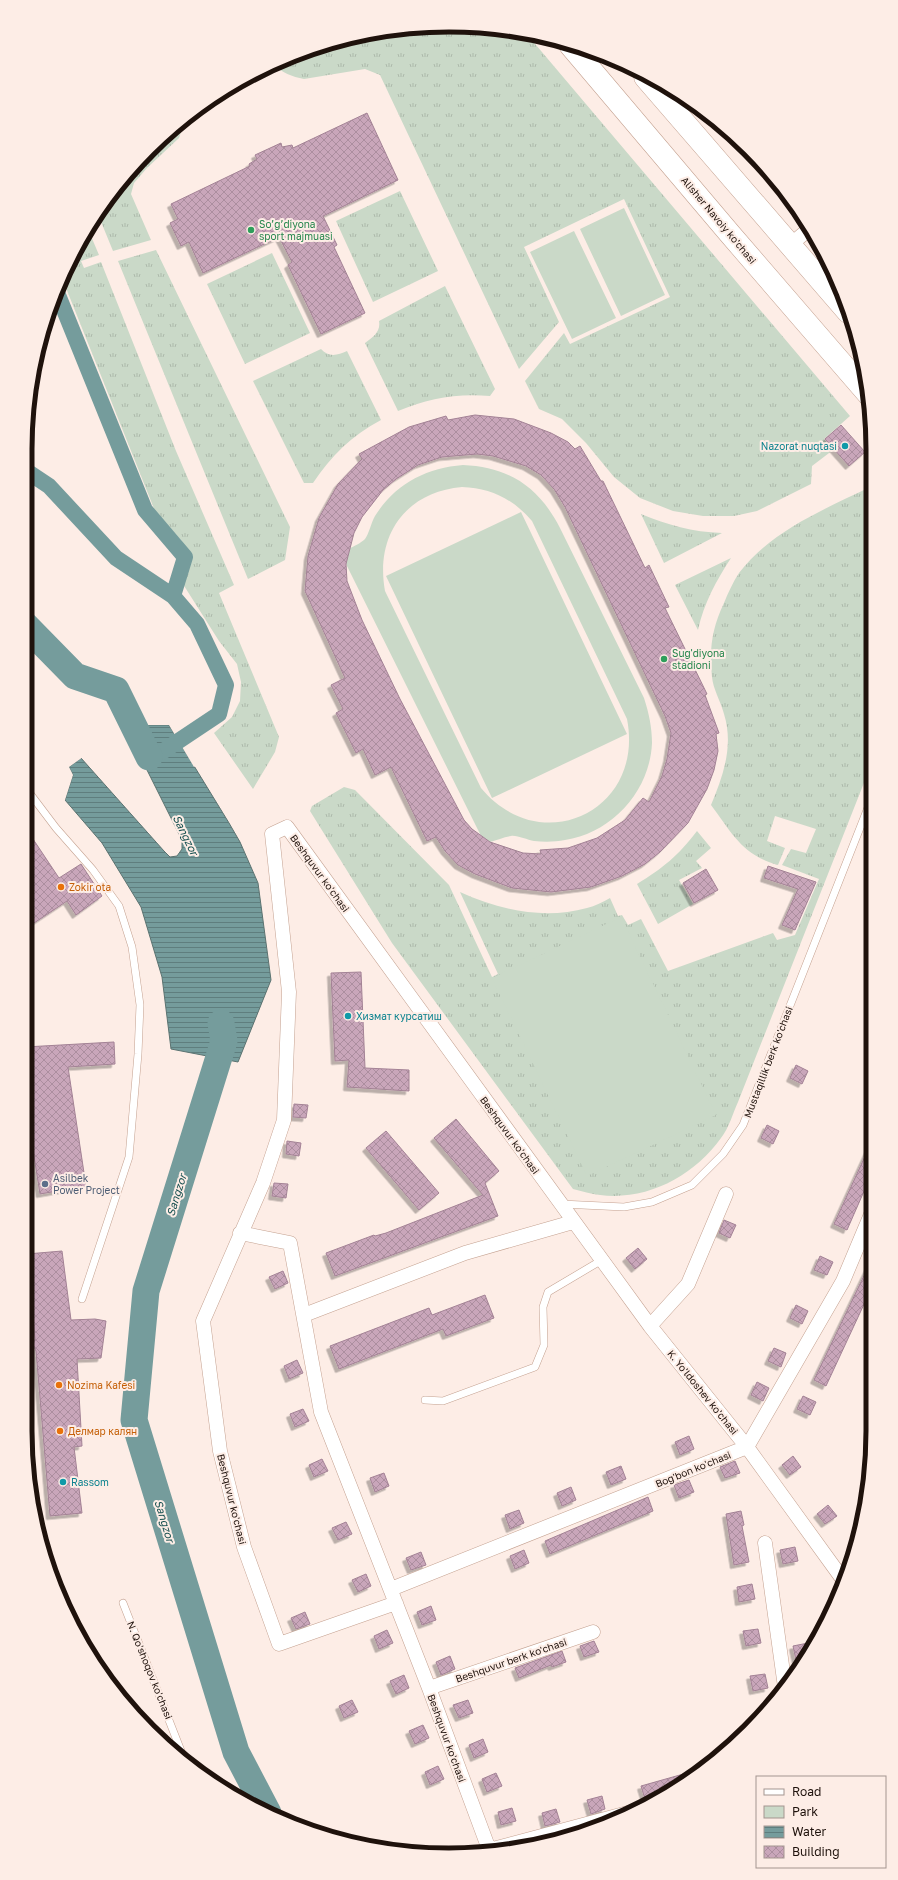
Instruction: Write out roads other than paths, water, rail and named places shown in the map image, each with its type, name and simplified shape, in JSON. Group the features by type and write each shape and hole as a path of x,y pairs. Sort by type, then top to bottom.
{"main road":[{"name":"Alisher Navoiy ko'chasi","path":"576,52 861,385"},
{"path":"651,85 789,246 839,302"}],"street":[{"path":"789,246 805,232"},
{"name":"Beshquvur ko'chasi","path":"396,1603 279,1644 244,1547 220,1450 202,1321 263,1183 284,1120 289,992 272,834 287,827 561,1204"},
{"path":"650,1326 688,1284 726,1194"},
{"name":"K. Yo'ldoshev ko'chasi","path":"561,1204 650,1326 747,1448 840,1576"},
{"path":"304,1315 465,1253 573,1222"},
{"path":"747,1448 843,1281 866,1226"},
{"name":"Beshquvur ko'chasi","path":"240,1233 290,1243 321,1412 429,1688 487,1846"},
{"name":"Bog'bon ko'chasi","path":"391,1589 747,1448"},
{"path":"765,1543 784,1680"},
{"name":"Beshquvur berk ko'chasi","path":"429,1688 593,1632"},
{"name":"Beshquvur ko'chasi","path":"528,1840 589,1824"}],"lane":[{"path":"32,796 56,828 93,870 119,906 132,947 140,1005 138,1054 129,1157 82,1299"},
{"name":"Mustaqillik berk ko'chasi","path":"561,1204 624,1207 652,1202 692,1185 723,1154 743,1125 866,813"},
{"path":"424,1400 443,1401 535,1367 544,1345 542,1307 548,1292 602,1260"},
{"name":"N. Qo'shoqov ko'chasi","path":"123,1603 181,1751"}],"water":[{"path":"138,719 142,725 169,725 240,842 258,883 271,980 238,1062 171,1049 162,977 141,907 102,843 65,800 73,775 69,767 81,758 164,851 170,857 177,856 182,849 182,840 126,728"}],"waterway":[{"path":"60,300 145,510 185,557 173,596 197,624 226,685 219,714 162,752"},
{"path":"32,475 49,486 116,558 173,596"},
{"name":"Sangzor","path":"32,632 75,676 116,690 149,757"},
{"name":"Sangzor","path":"221,1023 224,1041 146,1291 134,1420 236,1752 263,1804"}],"place":[{"name":"So’g’diyona sport majmuasi","path":"251,230"},
{"name":"Nazorat nuqtasi","path":"845,446"},
{"name":"Sug'diyona stadioni","path":"664,659"},
{"name":"Zokir ota","path":"61,887"},
{"name":"Хизмат курсатиш","path":"348,1016"},
{"name":"Asilbek Power Project","path":"45,1184"},
{"name":"Nozima Kafesi","path":"59,1385"},
{"name":"Делмар калян","path":"60,1431"},
{"name":"Rassom","path":"63,1482"}]}
